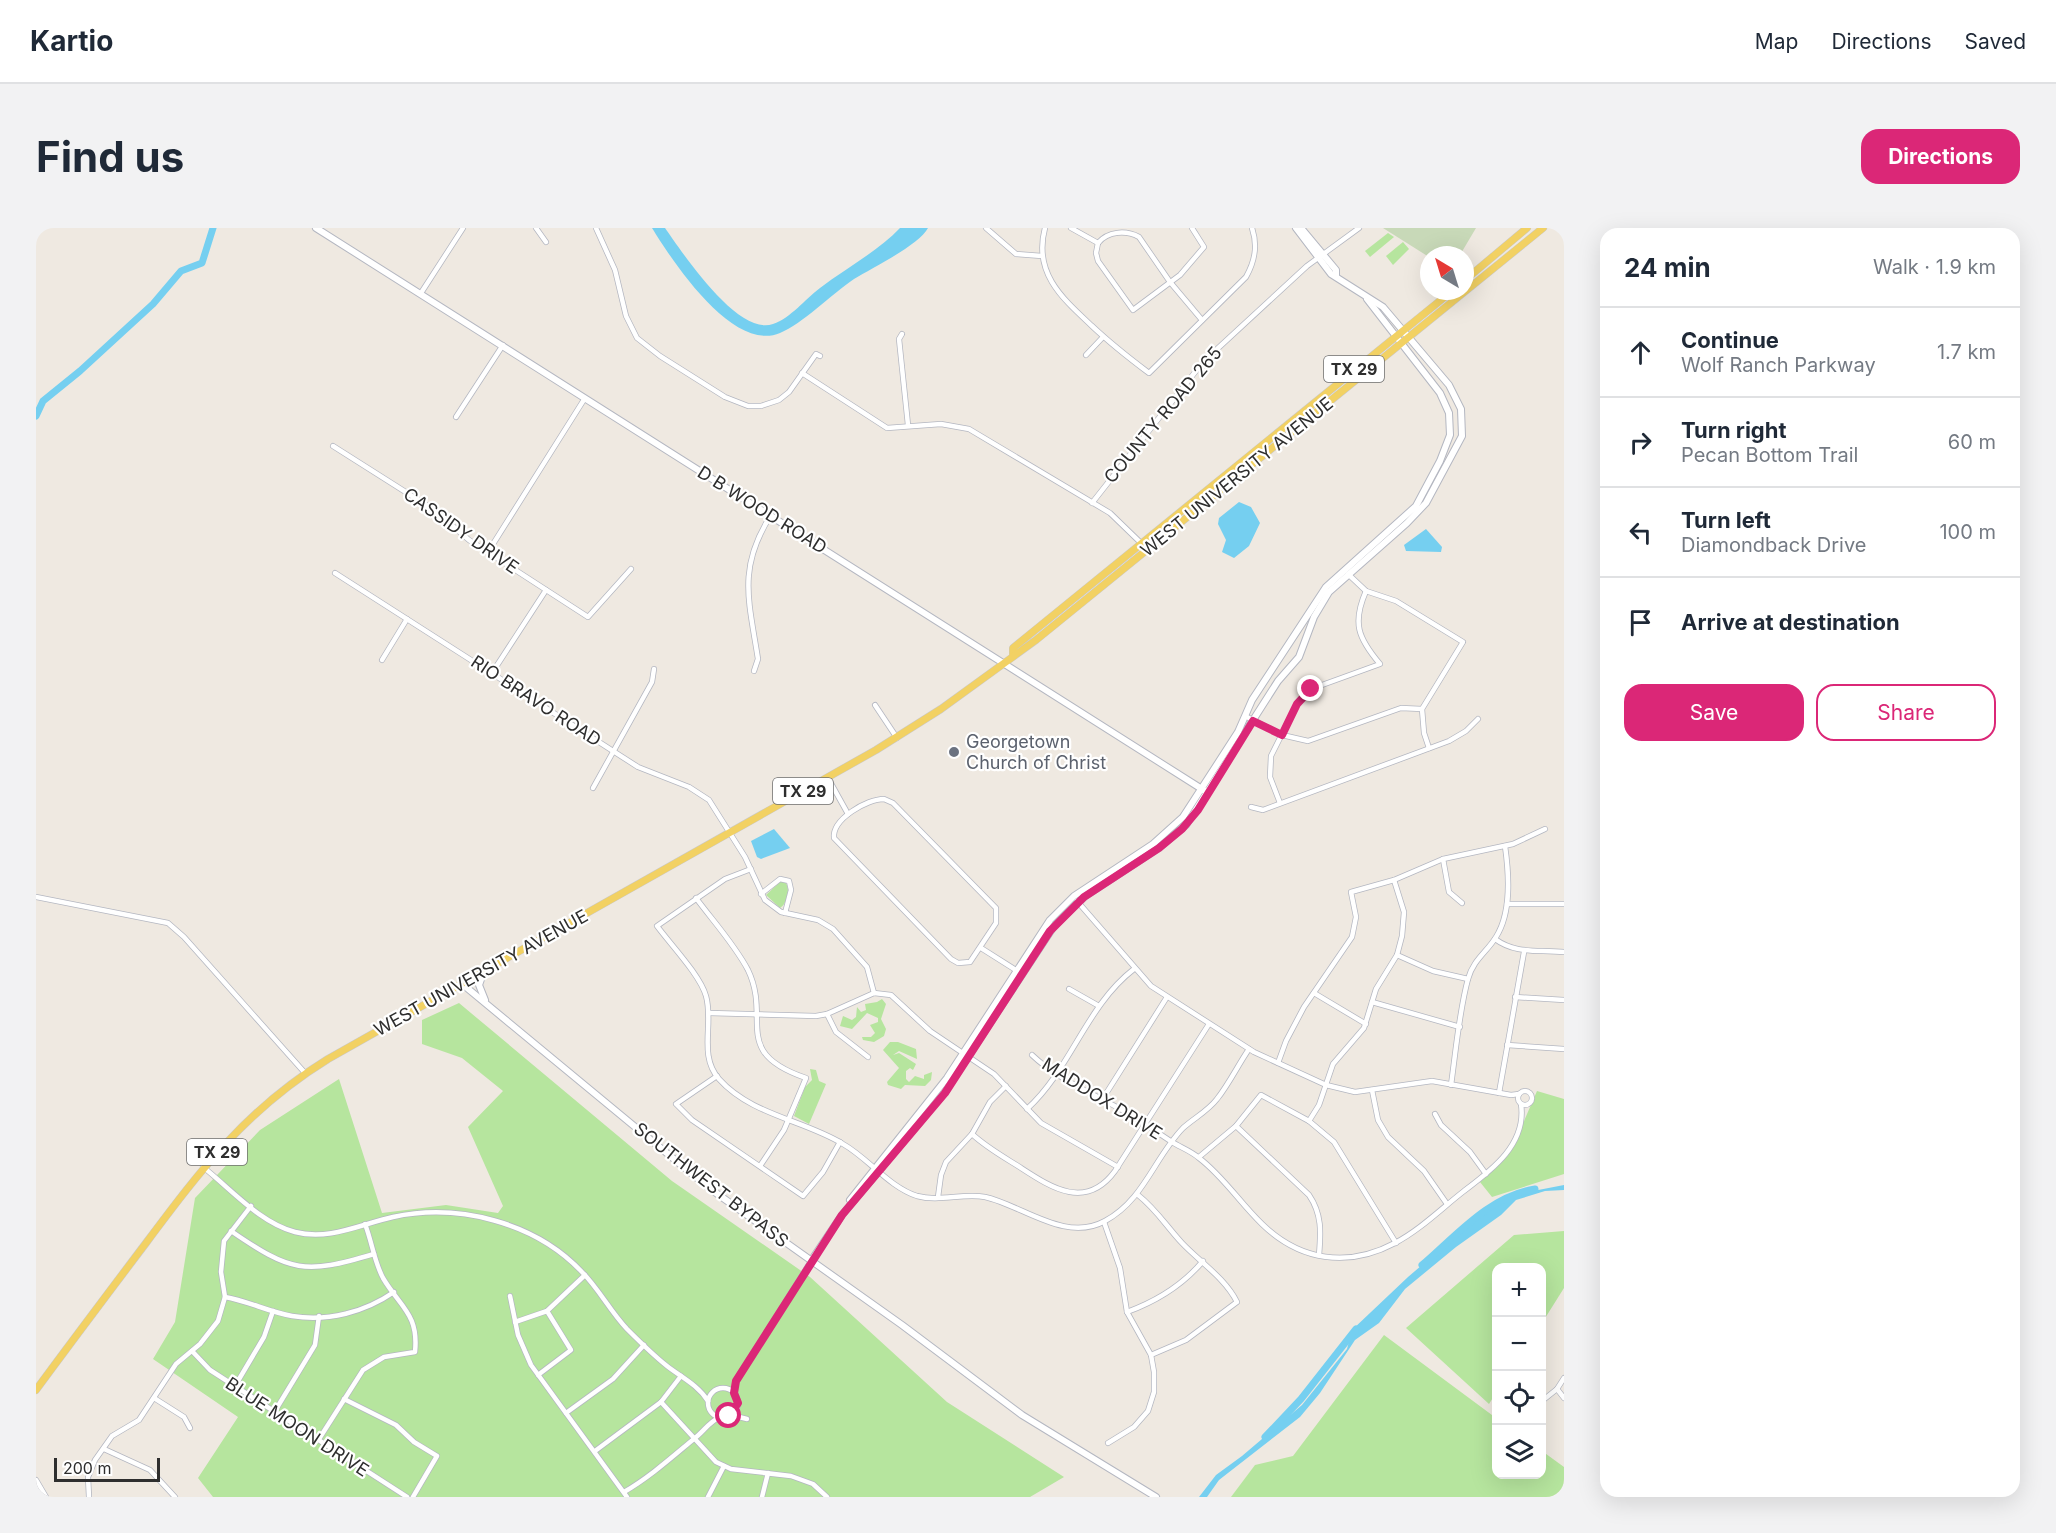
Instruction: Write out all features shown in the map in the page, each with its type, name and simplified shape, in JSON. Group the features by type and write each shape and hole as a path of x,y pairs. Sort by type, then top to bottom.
{"main road":[{"path":"1474,272 1527,228"},
{"name":"WEST UNIVERSITY AVENUE","path":"36,1390 203,1167 240,1126 270,1099 305,1073 828,778 897,738 941,709 1036,640 1543,228"},
{"name":"WEST UNIVERSITY AVENUE","path":"1013,655 1013,648 1441,300"},
{"path":"1166,534 1169,525 1182,511"},
{"path":"1125,568 1140,548 1141,543"}],"street":[{"name":"D B WOOD ROAD","path":"316,228 1206,791"},
{"path":"422,293 463,228"},
{"path":"536,228 546,242"},
{"path":"596,228 618,279 628,325 642,344 725,397 748,406 761,406 779,400 789,392 816,354 820,356"},
{"path":"986,228 1016,254 1042,256"},
{"path":"1045,228 1042,256 1054,290 1103,337 1149,373 1240,284 1252,267 1256,244 1252,228"},
{"path":"1071,228 1098,243"},
{"path":"1192,228 1204,247 1186,268 1170,282 1133,310 1098,261 1096,253 1098,243 1108,235 1133,234 1141,239 1170,282 1202,320"},
{"path":"1296,228 1321,256"},
{"path":"1206,791 1245,716 1323,590 1407,523 1436,487 1460,444 1463,429 1458,399 1440,375 1383,307 1331,274 1301,228"},
{"name":"COUNTY ROAD 265","path":"1092,503 1195,371 1263,305 1321,256 1359,228"},
{"path":"510,1296 523,1349 538,1375 625,1495 709,1424 720,1417 731,1415 745,1417 737,1406 734,1393 736,1381 842,1215 967,1055 1020,972 1046,925 1076,899 1164,835 1206,791 1278,681 1301,654 1314,617 1327,594 1346,572 1408,514 1429,483 1447,446 1450,426 1447,404 1365,296"},
{"path":"902,334 899,339 908,425"},
{"path":"1086,355 1103,337"},
{"path":"456,417 503,345"},
{"path":"802,373 880,424 890,428 908,425 951,424 969,429 1092,503 1122,523 1141,543"},
{"path":"1431,382 1440,375"},
{"path":"488,552 585,398"},
{"name":"CASSIDY DRIVE","path":"333,446 434,510 464,536 588,617 631,569"},
{"path":"1429,483 1436,487"},
{"path":"754,671 758,659 748,570 755,543 771,515"},
{"path":"1346,572 1366,591 1396,601 1463,642 1422,709 1424,733 1429,748"},
{"name":"RIO BRAVO ROAD","path":"335,573 645,771 702,794 717,810 730,832 751,869 761,894"},
{"path":"492,673 546,590"},
{"path":"1280,803 1270,777 1269,766 1271,756 1297,704 1311,689 1380,664 1360,634 1359,608 1366,591"},
{"path":"382,660 406,619"},
{"path":"593,788 652,682 654,669"},
{"path":"875,705 897,738"},
{"path":"1245,716 1282,735 1299,740 1317,739 1401,708 1422,709"},
{"path":"1251,807 1263,810 1458,737 1478,718"},
{"path":"828,778 848,814"},
{"path":"880,798 894,803 993,905 997,912 996,923 973,959 966,963 950,959 837,844 833,834 835,827 848,814 880,798"},
{"path":"1278,1063 1286,1041 1314,993 1352,937 1356,917 1351,892 1394,880 1443,859 1505,846 1545,829"},
{"path":"1451,1085 1468,979 1476,960 1495,939 1501,928 1507,904 1508,865 1505,846"},
{"path":"1443,859 1449,892 1461,903"},
{"path":"751,869 726,879 657,926 702,986 709,1013 708,1055 717,1076 756,1106 840,1142 910,1193 938,1197 984,1197 1058,1226 1081,1226 1104,1222 1138,1195 1183,1129 1218,1098 1249,1049"},
{"path":"785,913 790,890 789,881 780,879 761,894 770,905 785,913 818,920 833,929 867,967 874,993"},
{"path":"1309,1121 1338,1057 1366,1024 1379,982 1397,955 1402,936 1404,912 1394,880"},
{"path":"36,897 168,923 184,937 305,1073"},
{"path":"696,898 747,969 755,994 756,1033 765,1053 782,1068 806,1078 788,1120 760,1166"},
{"path":"1076,899 1151,986 1249,1049 1326,1085 1355,1092 1420,1081 1510,1095 1527,1105"},
{"path":"1507,904 1564,904"},
{"path":"1495,939 1510,949 1524,952 1564,952"},
{"path":"981,948 1020,972"},
{"path":"1499,1093 1524,952"},
{"path":"1397,955 1433,971 1468,979"},
{"path":"485,1001 479,981 486,969"},
{"path":"1027,1109 1047,1089 1112,988 1134,969"},
{"name":"SOUTHWEST BYPASS","path":"461,983 709,1188 933,1347 1015,1410 1156,1497"},
{"path":"1070,989 1099,1006"},
{"path":"709,1013 807,1016 827,1014 874,993 886,994 898,1000 924,1026 967,1055 1006,1086 1045,1126 1086,1146 1118,1167"},
{"path":"1314,993 1366,1024"},
{"path":"1102,1100 1167,997"},
{"path":"1515,997 1564,1000"},
{"path":"1372,1002 1460,1027"},
{"path":"827,1014 836,1032 868,1057"},
{"path":"972,1134 984,1145 1061,1191 1079,1193 1094,1189 1107,1181 1118,1167 1209,1024"},
{"path":"1508,1045 1564,1049"},
{"name":"MADDOX DRIVE","path":"1032,1055 1102,1100 1199,1157 1283,1243 1319,1256 1359,1258 1396,1243 1500,1161 1513,1144 1522,1112"},
{"path":"717,1076 676,1104 692,1120 803,1196 823,1172 840,1142"},
{"path":"938,1197 943,1168 972,1134 990,1102 1006,1086"},
{"path":"1372,1089 1378,1120 1388,1137 1424,1171 1447,1204"},
{"path":"1525,1091 1531,1094 1532,1100 1522,1112 1519,1099 1525,1091"},
{"path":"1199,1157 1236,1126 1262,1095 1309,1121 1334,1142 1396,1243"},
{"path":"1435,1114 1441,1125 1470,1152 1486,1174"},
{"path":"1236,1126 1309,1195 1318,1208 1321,1228 1319,1256"},
{"path":"203,1167 278,1225 303,1234 328,1234 419,1213 473,1215 524,1232 564,1255 585,1275 625,1327 696,1387 708,1401 709,1424"},
{"path":"1138,1195 1155,1209 1177,1237 1203,1262 1237,1302 1186,1340 1151,1355"},
{"path":"89,1497 88,1477 91,1467 104,1449 117,1432 139,1420 176,1364 210,1333 218,1321 225,1297 221,1272 224,1241 251,1206"},
{"path":"1104,1222 1120,1268 1127,1312 1151,1355 1154,1392 1148,1411 1134,1426 1108,1443"},
{"path":"319,1439 363,1370 373,1361 415,1352 417,1336 413,1318 383,1278 365,1224"},
{"path":"231,1231 259,1250 292,1265 328,1267 374,1254"},
{"path":"1127,1312 1156,1301 1190,1276 1203,1262"},
{"path":"515,1322 547,1311 585,1275"},
{"path":"225,1297 292,1316 319,1316 359,1312 374,1306 394,1292"},
{"path":"235,1386 264,1337 273,1311"},
{"path":"538,1375 571,1350 547,1311"},
{"path":"274,1411 315,1345 319,1316"},
{"path":"566,1413 613,1379 644,1345"},
{"name":"BLUE MOON DRIVE","path":"192,1351 210,1370 407,1497"},
{"path":"595,1451 662,1402 681,1376"},
{"path":"1546,1398 1557,1389 1564,1378"},
{"path":"696,1387 713,1391 736,1381"},
{"path":"724,1388 734,1393"},
{"path":"1557,1389 1564,1398"},
{"path":"708,1401 713,1391"},
{"path":"154,1398 184,1417 190,1428"},
{"path":"344,1399 396,1425 414,1442 437,1456 413,1497"},
{"path":"662,1402 716,1462 731,1469 790,1476 813,1484 827,1497"},
{"path":"731,1415 737,1406"},
{"path":"710,1410 720,1417"},
{"path":"104,1449 150,1470 175,1497"},
{"path":"708,1497 724,1466"},
{"path":"762,1497 768,1473"},
{"path":"36,1480 46,1497"}],"green space":[{"path":"1383,228 1476,228 1465,246 1420,246 1420,251"},
{"path":"1388,233 1394,237 1370,257 1365,251"},
{"path":"1403,242 1409,249 1393,265 1386,256"},
{"path":"781,881 787,885 788,892 785,903 780,908 766,895"},
{"path":"882,999 886,1004 881,1019 886,1029 884,1036 874,1042 863,1040 862,1037 871,1037 875,1033 870,1025 878,1022 878,1018 867,1013 852,1029 840,1026 843,1016 852,1020 856,1017 857,1007 861,1012 866,1010 865,1004"},
{"path":"459,1003 672,1181 810,1277 947,1402 1064,1477 1030,1497 213,1497 198,1478 238,1417 153,1359 175,1322 195,1198 260,1130 339,1079 382,1213 446,1205 498,1213 503,1206 468,1127 503,1091 462,1058 422,1044 422,1020"},
{"path":"890,1042 898,1042 916,1049 917,1059 899,1051 893,1055 899,1053 916,1064 913,1070 910,1068 906,1071 906,1079 909,1082 915,1076 924,1079 924,1075 932,1072 931,1080 925,1086 905,1085 901,1089 888,1085 887,1082 899,1068 883,1050"},
{"path":"810,1069 816,1070 819,1081 826,1084 809,1124 794,1116 805,1087 812,1080"},
{"path":"1537,1091 1564,1099 1564,1174 1492,1197 1480,1182 1511,1151"},
{"path":"1564,1231 1564,1288 1546,1317 1546,1263 1492,1263 1492,1399 1489,1404 1406,1328 1514,1235"},
{"path":"1384,1335 1492,1415 1492,1479 1546,1479 1546,1454 1564,1467 1564,1497 1231,1497 1255,1465 1293,1456"}],"water":[{"path":"652,228 665,228 712,290 744,318 759,325 773,324 792,313 820,288 900,228 928,228 915,242 854,279 789,329 762,336 743,330 724,318 706,301 674,262"},
{"path":"1239,502 1251,507 1260,523 1249,546 1234,558 1222,552 1226,540 1218,524 1219,518"},
{"path":"1426,529 1442,547 1441,552 1406,551 1404,545"},
{"path":"774,829 790,848 761,859 757,857 751,841"},
{"path":"1564,1185 1564,1190 1545,1191 1516,1200 1501,1215 1456,1247 1405,1289 1379,1323 1355,1340 1320,1393 1300,1417 1219,1480 1207,1497 1199,1497 1216,1475 1302,1405 1347,1349 1352,1330 1408,1277 1477,1218 1513,1195"}],"waterway":[{"path":"36,416 43,401 80,371 153,304 181,271 202,263 213,228"},
{"path":"1422,1265 1488,1208 1518,1193 1535,1189"},
{"path":"1265,1437 1301,1399 1356,1329"}],"place":[{"name":"Georgetown Church of Christ","path":"954,752"}],"route":[{"path":"729,1416 735,1411 738,1403 734,1393 736,1381 811,1261 842,1215 945,1093 1054,926 1084,897 1159,848 1182,829 1198,810 1253,721 1282,735 1297,704 1311,689"}]}
